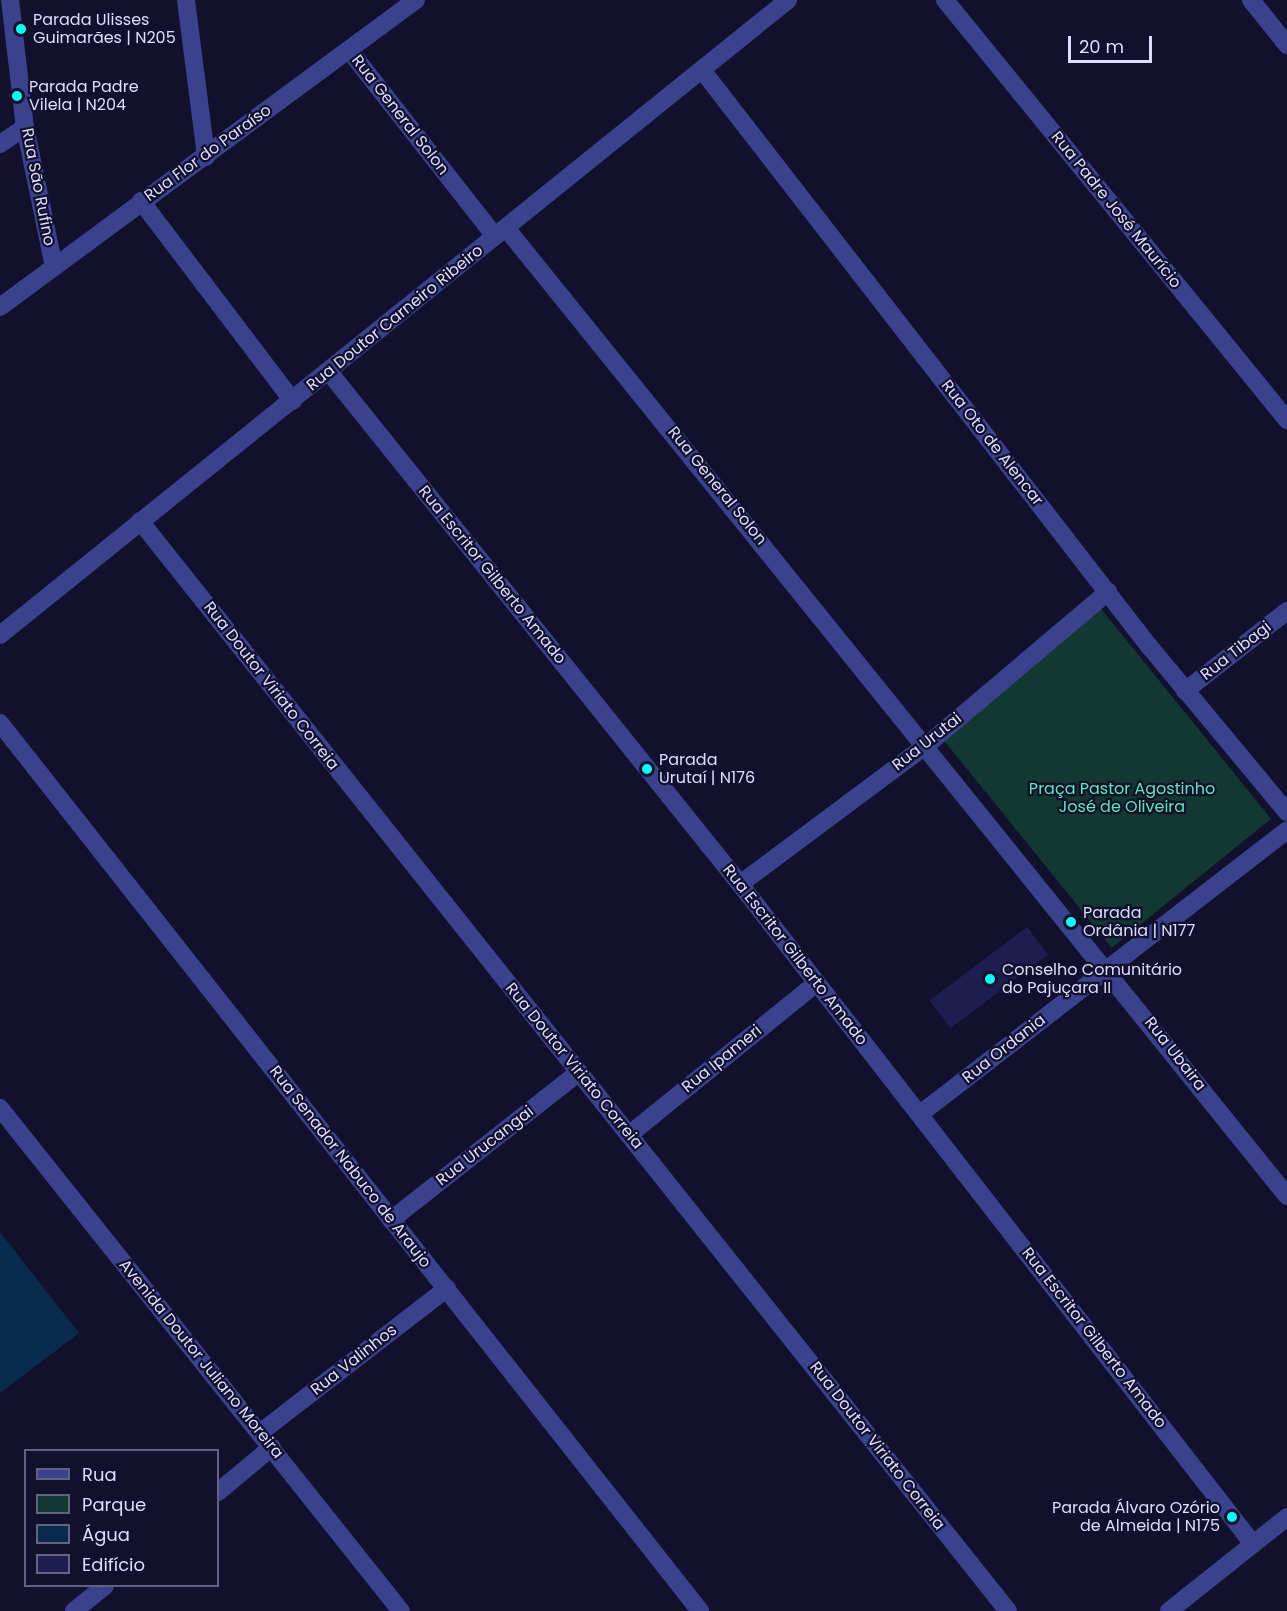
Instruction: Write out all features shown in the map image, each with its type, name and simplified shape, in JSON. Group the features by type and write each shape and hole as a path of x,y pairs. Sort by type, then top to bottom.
{"street":[{"name":"Rua São Rufino","path":"10,0 25,127 54,267"},
{"path":"186,0 206,156"},
{"name":"Rua Flor do Paraíso","path":"0,307 416,0"},
{"name":"Rua Doutor Carneiro Ribeiro","path":"0,635 788,0"},
{"name":"Rua Padre José Maurício","path":"945,0 1287,420"},
{"path":"1251,0 1287,45"},
{"name":"Rua General Solon","path":"349,50 928,744"},
{"name":"Rua Oto de Alencar","path":"702,70 1185,692 1287,812"},
{"path":"0,144 25,127"},
{"path":"141,201 293,401"},
{"name":"Rua Escritor Gilberto Amado","path":"329,372 740,884 815,984 920,1114 1253,1544"},
{"name":"Rua Doutor Viriato Correia","path":"140,521 1008,1611"},
{"name":"Rua Urutai","path":"740,884 928,744 1108,592"},
{"name":"Rua Tibagi","path":"1185,692 1287,611"},
{"name":"Rua Senador Nabuco de Araujo","path":"0,723 700,1611"},
{"name":"Rua Ubaira","path":"928,744 1287,1196"},
{"name":"Rua Ordania","path":"920,1114 1287,830"},
{"name":"Rua Ipameri","path":"630,1134 815,984"},
{"name":"Rua Urucangai","path":"391,1220 578,1073"},
{"name":"Avenida Doutor Juliano Moreira","path":"0,1108 261,1432 401,1611"},
{"name":"Rua Valinhos","path":"261,1432 447,1288"},
{"path":"219,1491 272,1447"},
{"path":"1169,1611 1287,1517"},
{"path":"74,1611 104,1587"}],"green space":[{"name":"Praça Pastor Agostinho José de Oliveira","path":"1098,605 1271,819 1112,948 939,734"}],"water":[{"path":"0,1232 79,1333 0,1393"}],"building":[{"name":"Conselho Comunitário do Pajuçara II","path":"1027,927 1048,955 951,1028 930,1000"}],"place":[{"name":"Parada Ulisses Guimarães | N205","path":"21,29"},
{"name":"Parada Padre Vilela | N204","path":"17,96"},
{"name":"Parada Urutaí | N176","path":"647,769"},
{"name":"Parada Ordânia | N177","path":"1071,922"},
{"name":"Conselho Comunitário do Pajuçara II","path":"990,979"},
{"name":"Parada Álvaro Ozório de Almeida | N175","path":"1232,1517"}]}
